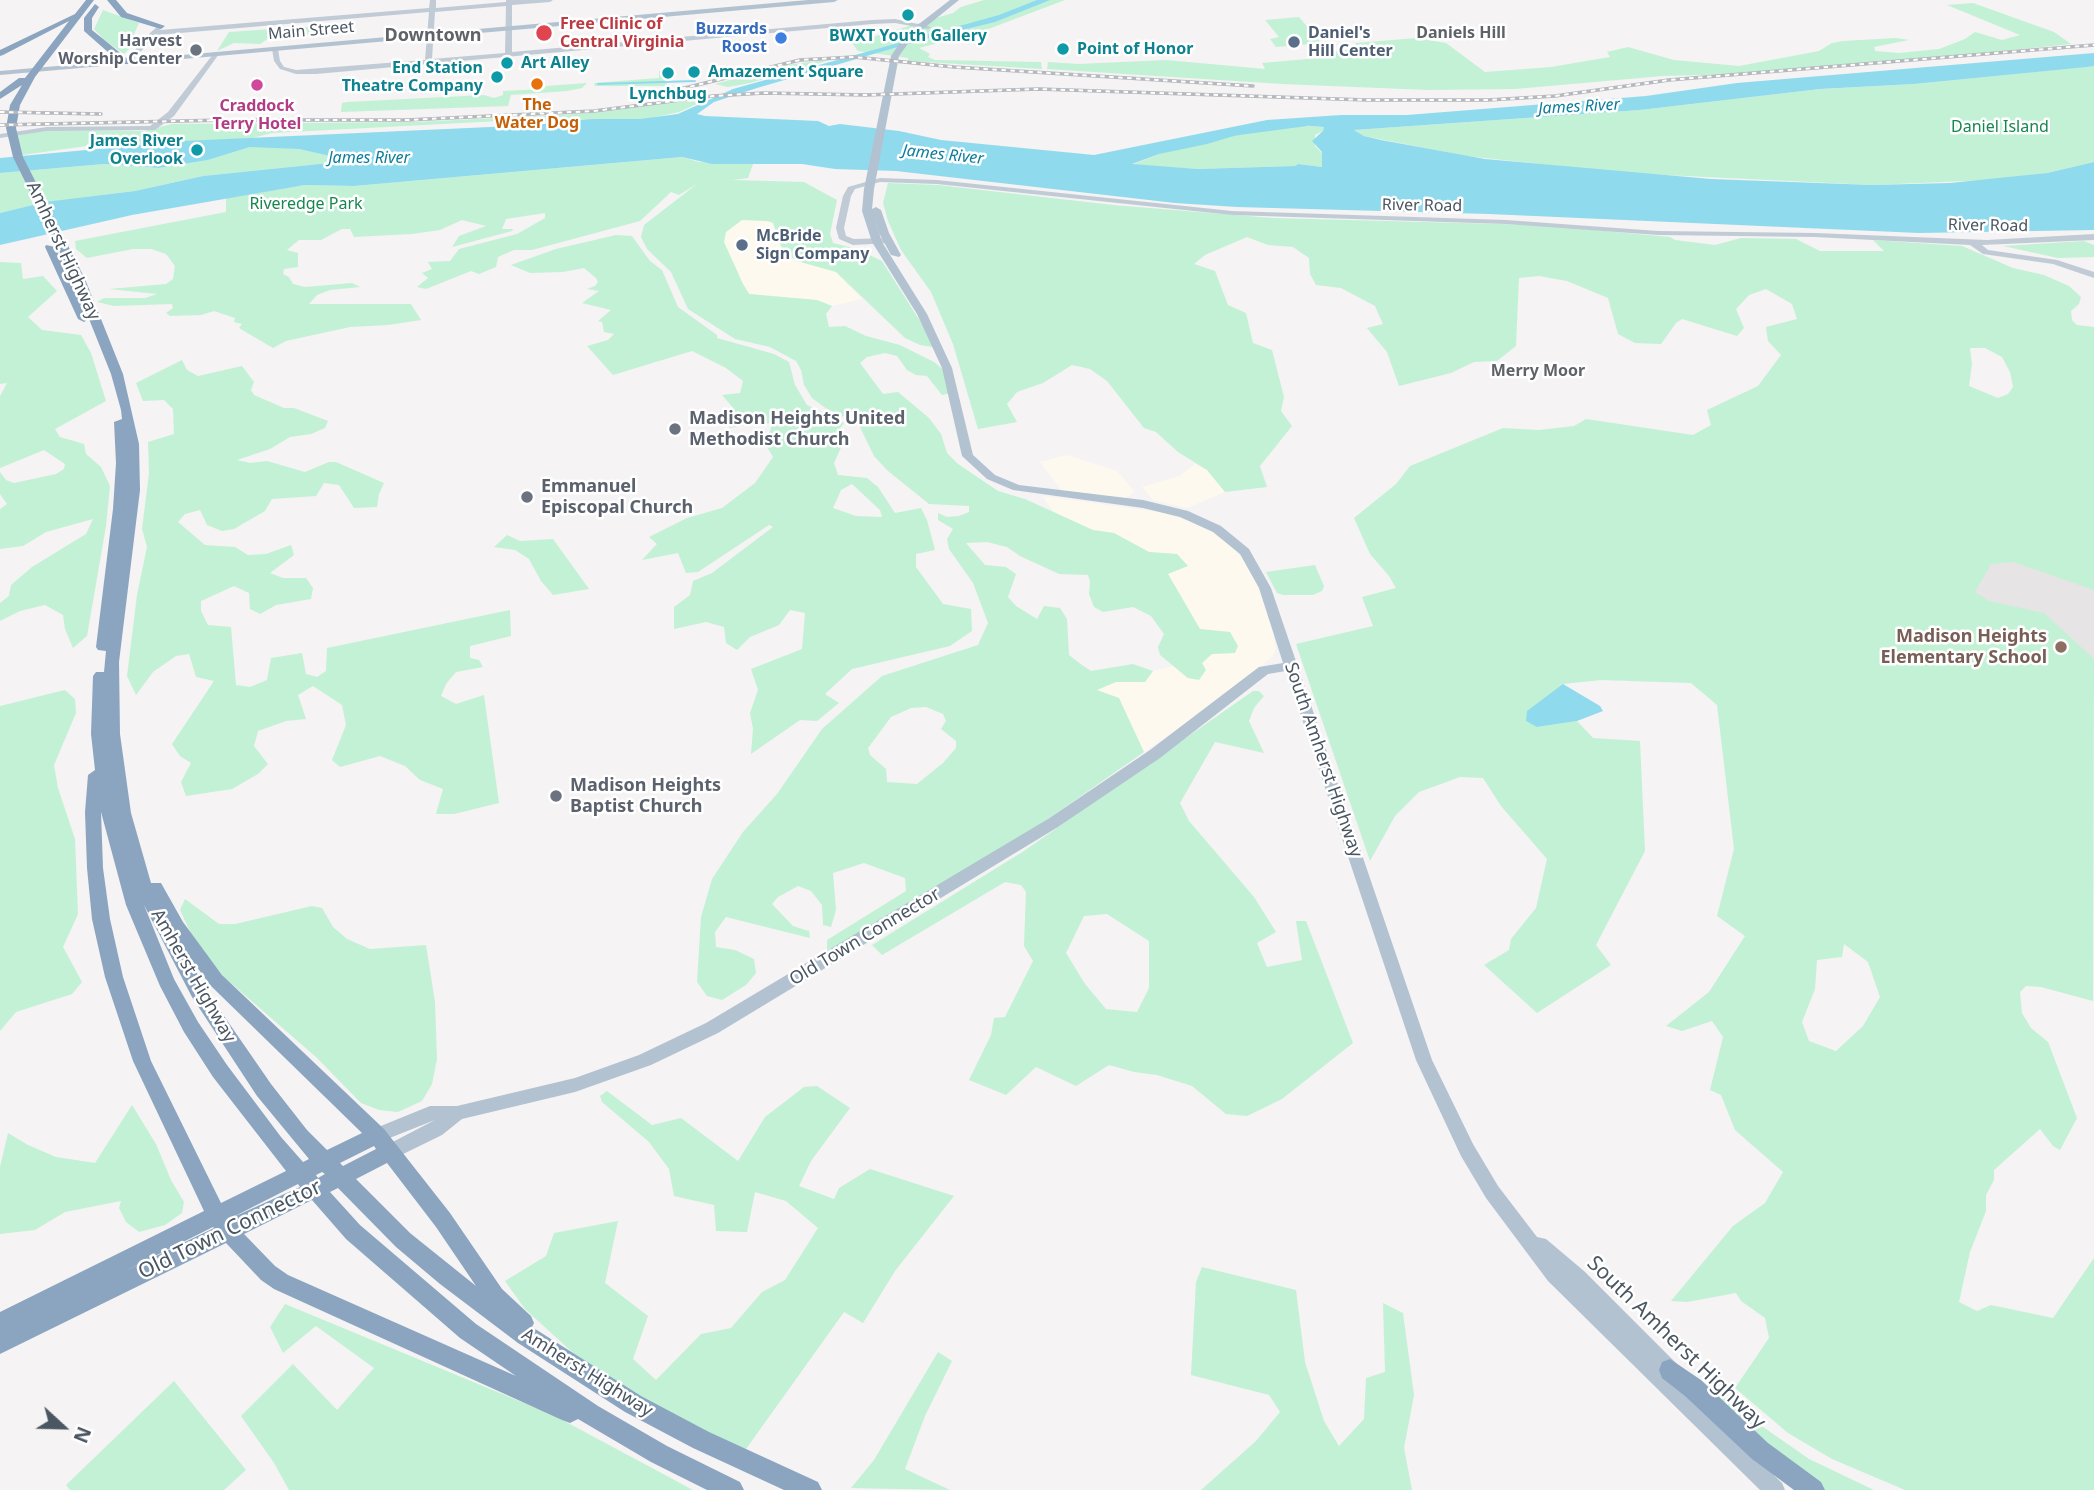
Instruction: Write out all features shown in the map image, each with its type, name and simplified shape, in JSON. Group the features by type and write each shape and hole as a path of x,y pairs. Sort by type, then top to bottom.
{"highway":[{"path":"11,105 84,0"},
{"path":"0,96 45,54 90,0"},
{"path":"100,0 88,18 88,31 124,62"},
{"path":"111,0 124,15 160,26"},
{"path":"0,54 73,16"},
{"path":"45,54 60,45 78,40 93,42 124,62"},
{"path":"0,54 23,44 35,43 43,45 45,54"},
{"path":"92,65 107,60 110,55"},
{"path":"11,105 20,76"},
{"name":"Amherst Highway","path":"11,105 2,128 109,374 120,422 120,509 105,618 99,734 105,791 115,839 135,905 166,981 220,1071 274,1143 353,1232 468,1331 590,1414 732,1490"},
{"name":"Amherst Highway","path":"58,253 79,279 117,373 133,444 133,490 113,649 111,694 116,771 123,813 145,890 198,992 236,1051 300,1136 403,1240 447,1277 526,1336 633,1404 701,1440 810,1490"},
{"path":"99,734 93,812 96,868 102,919 114,977 142,1060 222,1223 268,1273 281,1282 523,1389 660,1460 709,1479"},
{"path":"123,813 159,895 193,951 216,979 377,1135 443,1220 495,1296 578,1370"},
{"name":"Old Town Connector","path":"0,1343 222,1223 266,1189 377,1135"},
{"name":"Old Town Connector","path":"0,1323 222,1223 280,1205 390,1152"},
{"path":"1670,1370 1760,1451 1814,1490"}],"main road":[{"name":"Main Street","path":"0,73 20,76 43,69 834,0"},
{"path":"930,22 955,0"},
{"path":"930,22 962,0"},
{"name":"South Amherst Highway","path":"930,22 905,54 867,211 882,241 925,300 943,341 960,389 975,464 991,477 1017,488 1157,507 1195,518 1237,543 1259,573 1437,1090 1492,1192 1555,1275 1775,1490"},
{"name":"Old Town Connector","path":"377,1135 430,1113 457,1113 575,1085 645,1060 712,1028 1053,823 1155,754 1239,691 1292,670"},
{"name":"Old Town Connector","path":"390,1152 436,1130 457,1113"},
{"name":"South Amherst Highway","path":"1522,1231 1577,1277 1796,1490"}],"street":[{"path":"428,62 433,0"},
{"path":"124,62 160,26 214,28 550,0"},
{"path":"508,55 509,2"},
{"path":"275,49 280,65 300,72 872,22 930,22"},
{"path":"0,136 47,129 152,128 171,114 216,54"},
{"name":"River Road","path":"882,241 846,240 840,234 850,189 860,183 880,180 953,184 1232,213 1506,222 1658,233 1815,235 1972,243 2094,237"},
{"path":"1972,243 1986,252 2054,262 2094,275"}],"shaded area":[{"path":"742,220 773,222 777,242 797,261 836,272 862,299 832,306 817,300 750,294 724,242 726,232"},
{"path":"1067,455 1117,471 1134,491 1124,498 1062,491 1040,462"},
{"path":"1195,464 1207,470 1225,492 1187,508 1153,500 1142,487 1180,476"},
{"path":"1042,496 1159,512 1197,523 1216,533 1245,560 1255,579 1273,631 1276,649 1272,657 1235,689 1144,752 1119,698 1096,690 1116,682 1145,682 1153,671 1173,666 1187,678 1212,654 1235,653 1229,632 1200,629 1168,574 1177,554 1149,552 1114,533 1093,530 1073,522 1053,511"},
{"name":"Madison Heights Elementary School","path":"1989,554 2094,588 2094,699 1962,596"}],"green space":[{"path":"984,0 1065,0 983,31 919,48 935,60 1041,62 1042,69 908,61 908,58 858,51 852,43 953,13 961,7"},
{"path":"1973,3 2054,32 2071,44 1897,62 1738,74 1663,76 1515,89 1428,90 1282,84 1047,69 1048,62 1078,64 1166,60 1265,69 1262,63 1330,57 1328,53 1359,48 1355,43 1417,38 1446,43 1485,72 1551,67 1610,57 1607,52 1628,47 1674,60 1739,66 1819,51 1832,43 1843,41 1896,38 1909,40 1874,47 1875,51 1899,53 1939,49 1975,32 2002,40 2020,35 1947,5"},
{"path":"103,10 139,23 134,34 137,41 124,54 94,29"},
{"path":"1299,17 1321,43 1276,47 1270,39 1279,37 1265,20"},
{"path":"319,27 320,30 315,34 269,38 260,44 234,43 217,51 229,32"},
{"path":"833,59 750,83 728,87 715,84 786,65"},
{"name":"Daniel Island","path":"2094,66 2094,162 2047,173 1989,180 1872,185 1623,173 1466,156 1364,136 1354,130 1640,110 1820,89 1914,84"},
{"path":"659,71 665,71 667,86 595,86 594,83 659,78"},
{"path":"587,83 582,88 567,91 511,95 508,106 341,112 342,103 347,102 484,95 494,98 503,95 503,91"},
{"path":"708,99 679,112 637,121 500,121 272,133 252,138 192,144 144,147 101,144 22,155 17,135 55,130 144,131 172,124 416,122 576,114"},
{"path":"1264,127 1324,127 1323,131 1315,135 1315,146 1324,155 1322,167 1298,164 1198,169 1131,165 1159,154"},
{"path":"250,147 299,149 335,156 335,159 329,163 203,176 135,191 42,203 0,213 0,173 104,164 159,168 208,160"},
{"name":"Riveredge Park","path":"682,157 699,162 753,164 748,178 732,180 804,182 837,200 830,234 833,243 857,249 882,261 925,329 932,347 905,338 836,272 797,261 783,252 773,223 768,221 742,220 726,232 724,242 749,294 817,300 832,306 826,314 829,327 845,326 866,336 900,345 934,362 944,370 952,393 942,395 927,376 916,375 907,370 897,356 885,353 867,357 860,363 883,394 898,392 929,418 941,434 947,453 958,464 998,491 1025,499 1093,530 1114,533 1149,552 1177,554 1188,566 1168,574 1200,629 1230,632 1238,646 1235,653 1212,654 1202,663 1206,670 1199,680 1188,678 1160,655 1158,647 1164,634 1151,616 1133,607 1103,612 1094,607 1089,594 1088,575 1059,574 1007,547 987,542 966,543 985,565 1006,567 1016,574 1008,597 1016,606 1037,619 1044,606 1060,608 1067,619 1069,655 1082,665 1091,671 1133,664 1153,671 1145,682 1116,682 1097,690 1119,698 1144,752 1038,826 851,939 827,950 827,940 906,891 905,878 864,863 833,873 836,910 831,927 823,925 822,905 811,891 798,886 778,897 772,904 793,926 809,931 810,938 726,917 715,932 716,947 735,950 754,959 756,973 746,985 722,1000 707,996 697,982 701,917 712,879 743,832 777,794 822,729 882,676 978,645 988,623 973,583 949,549 947,539 953,529 938,520 938,513 947,517 959,516 969,512 969,506 929,504 874,456 858,423 827,409 812,398 804,385 796,361 770,347 735,339 688,309 671,272 647,249 641,237 644,225 697,184 679,195 671,192 640,221 532,250 514,250 498,257 496,267 479,274 471,271 426,289 417,287 428,278 422,273 432,269 428,262 450,261 459,249 517,234 545,218 545,213 506,219 502,229 513,229 512,231 452,247 459,236 486,226 462,220 440,230 412,234 354,237 350,229 342,229 321,240 299,240 287,250 298,253 298,267 284,269 283,274 289,277 293,284 305,287 352,283 360,287 330,290 317,295 309,304 411,304 421,320 350,327 286,341 273,348 239,328 242,324 234,322 235,318 214,311 201,315 170,316 166,313 173,308 172,304 114,306 97,302 104,298 145,298 157,294 109,289 166,284 173,279 175,266 166,254 151,249 133,249 87,258 76,249 75,241 226,212 226,198 305,185 354,186","holes":["926,707 943,714 946,721 941,729 956,741 956,748 943,763 917,784 887,782 886,769 870,755 868,748 891,717 911,708"]},
{"path":"888,183 938,185 1113,205 1272,218 1539,225 1670,237 1715,245 1741,238 1796,239 1820,251 1884,251 1873,240 1962,246 2013,268 2044,275 2069,286 2081,297 2079,304 2071,311 2072,320 2077,325 2094,327 2094,590 2013,562 1991,564 1975,592 1989,601 2044,613 2094,659 2093,1001 2041,987 2026,986 2020,992 2022,1013 2031,1028 2048,1042 2077,1118 2060,1150 2053,1146 2040,1129 1994,1170 1994,1180 1986,1195 1986,1211 1970,1252 1959,1302 1977,1311 1991,1305 2053,1318 2094,1258 2094,1490 1905,1490 1832,1459 1788,1433 1735,1388 1769,1338 1765,1318 1741,1301 1736,1293 1687,1302 1671,1301 1733,1226 1765,1203 1783,1172 1735,1130 1721,1095 1710,1090 1723,1037 1712,1021 1682,1031 1666,1026 1709,992 1745,936 1717,916 1734,849 1717,705 1691,683 1601,680 1563,684 1537,727 1577,721 1593,738 1640,741 1645,851 1596,945 1611,965 1537,1013 1484,965 1509,950 1511,939 1536,908 1547,859 1501,806 1483,778 1460,777 1419,792 1395,816 1370,861 1296,644 1373,626 1362,597 1396,588 1370,554 1354,518 1396,484 1410,466 1503,428 1539,430 1574,426 1586,419 1693,435 1711,425 1707,410 1758,386 1781,355 1768,341 1766,327 1797,319 1792,304 1766,289 1749,295 1736,309 1744,328 1737,336 1682,319 1661,344 1635,343 1618,334 1608,298 1567,281 1539,276 1519,278 1516,346 1497,361 1474,362 1451,373 1399,386 1387,352 1367,328 1383,324 1375,306 1341,288 1316,285 1310,274 1309,258 1293,247 1268,245 1247,237 1205,255 1194,264 1215,271 1228,305 1246,313 1253,343 1272,350 1284,397 1281,411 1292,426 1260,466 1267,487 1225,492 1207,470 1178,452 1156,432 1144,428 1107,381 1090,369 1072,365 1043,383 1017,392 1007,404 1017,422 978,429 953,344 931,292 901,250 883,203","holes":["1970,348 1985,348 2002,357 2010,372 2013,387 2008,394 1998,398 1969,386 1972,364","1844,944 1868,962 1880,997 1863,1026 1836,1051 1809,1041 1802,1022 1815,989 1817,960 1842,957"]},
{"path":"616,235 632,236 650,261 662,270 678,307 717,335 717,338 774,354 789,362 795,385 807,405 844,423 838,431 843,443 834,463 838,475 867,478 878,487 895,513 921,508 935,550 916,554 916,567 943,604 971,609 972,631 950,646 852,669 825,694 839,703 817,721 800,720 751,754 753,729 750,713 758,690 751,669 802,649 805,613 790,610 779,625 750,637 737,650 726,643 724,627 706,622 674,629 674,607 690,595 693,581 712,573 773,527 769,525 698,572 686,573 678,553 642,560 657,544 649,537 687,518 722,508 755,483 773,457 766,445 772,424 761,422 730,428 717,415 734,409 722,395 740,393 743,381 726,368 692,351 613,375 587,346 608,340 614,334 604,332 602,322 598,321 611,310 582,303 599,291 587,289 595,286 598,282 596,278 584,268 530,273 511,265 556,249","holes":["852,484 880,510 882,517 856,516 833,508 841,490"]},
{"path":"2084,241 2094,245 2094,257 2058,258 2003,246"},
{"path":"0,262 21,263 23,279 43,276 57,291 28,317 42,330 81,335 91,353 106,401 55,429 60,437 84,444 86,454 101,467 110,486 106,526 87,636 73,648 65,629 63,615 45,605 20,611 0,621 0,603 9,596 11,585 32,567 86,534 93,519 46,532 23,546 0,549 0,509 7,504 0,494 0,472 6,480 14,483 56,474 64,469 65,464 44,450 0,468 0,396 7,383 0,384"},
{"path":"182,360 187,370 198,376 242,366 254,382 251,390 254,395 284,408 294,408 328,421 325,428 311,434 290,437 270,449 237,460 250,463 267,461 305,472 329,462 336,462 384,483 377,507 354,508 339,485 324,483 316,496 272,499 265,511 234,529 222,531 207,525 200,510 185,514 178,522 205,545 235,547 248,555 266,554 291,545 294,555 270,573 283,578 306,578 313,588 311,599 276,605 260,614 250,609 249,593 234,586 201,601 201,611 208,625 231,627 236,685 250,687 267,680 271,658 302,653 306,674 317,677 326,671 327,648 510,610 511,636 470,646 470,658 479,660 483,667 456,672 446,684 441,696 456,704 484,695 499,803 454,814 436,814 443,789 420,780 405,766 380,756 340,767 332,760 346,725 342,705 313,686 298,695 306,719 286,721 258,731 254,746 268,764 258,774 232,789 186,796 181,782 191,763 180,756 172,744 214,681 196,677 189,654 176,656 153,672 136,695 127,676 137,595 147,547 142,529 149,473 148,442 174,434 173,409 164,400 143,401 136,383"},
{"path":"507,535 520,541 553,539 589,589 553,595 541,581 529,559 515,550 494,547"},
{"path":"1315,565 1324,586 1322,591 1313,595 1277,593 1266,572"},
{"path":"65,690 75,699 76,713 54,765 58,788 75,839 78,914 63,947 82,982 72,994 16,1012 0,1031 0,706"},
{"path":"1253,691 1259,691 1264,696 1254,708 1249,721 1264,753 1215,742 1180,803 1189,821 1254,897 1276,932 1257,943 1267,967 1302,960 1296,921 1306,921 1353,1043 1282,1099 1247,1116 1226,1114 1192,1086 1109,1065 1076,1086 1036,1067 1006,1095 969,1080 991,1035 994,1018 1005,1017 1033,961 1024,946 1026,892 1021,885 1005,882 882,955 872,945 1024,851","holes":["1107,914 1149,941 1149,988 1137,1012 1106,1009 1085,984 1066,953 1084,916"]},
{"path":"185,899 219,924 235,924 312,906 322,908 333,927 347,939 370,949 426,945 435,1002 437,1059 432,1084 422,1101 398,1112 379,1110 361,1103 316,1057 225,978 193,938 180,910"},
{"path":"817,1086 850,1108 811,1161 799,1186 834,1199 839,1188 870,1169 954,1196 895,1271 863,1323 844,1312 746,1449 693,1429 618,1388 572,1352 525,1309 505,1281 546,1256 554,1233 618,1221 605,1283 648,1316 633,1359 656,1380 701,1334 731,1328 762,1292 785,1280 818,1228 786,1201 755,1192 747,1232 716,1231 714,1205 674,1196 669,1169 649,1142 602,1102 600,1096 607,1091 652,1125 681,1118 738,1161 765,1117 804,1087"},
{"path":"132,1105 156,1144 171,1180 184,1202 182,1213 165,1225 139,1232 126,1222 119,1208 121,1201 65,1212 35,1230 0,1234 0,1167 8,1133 56,1157 95,1163"},
{"path":"1202,1267 1296,1290 1305,1362 1324,1421 1339,1446 1364,1419 1366,1378 1385,1372 1383,1303 1403,1313 1414,1395 1404,1448 1412,1490 1201,1490 1256,1441 1280,1412 1269,1395 1191,1375 1196,1282"},
{"path":"285,1304 553,1415 693,1490 289,1490 274,1463 241,1416 293,1364 337,1410 374,1368 316,1326 283,1353 270,1327"},
{"path":"938,1352 952,1361 925,1416 905,1469 950,1490 851,1488 874,1460"},
{"path":"174,1381 246,1470 224,1490 70,1490 66,1485"},
{"path":"1706,1386 1721,1393 1756,1422 1809,1459 1874,1490 1824,1490 1809,1481"}],"water":[{"path":"1037,0 1050,0 995,22 925,39 757,88 714,102 697,114 818,121 829,126 840,124 899,131 941,140 1094,155 1267,120 1341,115 1407,115 1646,96 1737,83 2094,53 2094,66 2087,67 1914,84 1820,89 1640,110 1354,130 1364,136 1381,140 1485,159 1711,179 1872,185 1950,183 2047,173 2094,162 2094,230 1919,233 1489,214 1237,207 1175,203 896,171 835,169 802,164 712,164 682,157 354,186 305,185 132,215 0,245 0,213 45,202 135,191 203,176 329,163 335,157 299,149 250,147 208,160 159,168 104,164 0,173 0,158 183,141 534,125 678,114 733,89 999,15","holes":["1264,127 1324,127 1312,141 1322,152 1322,167 1298,164 1198,169 1132,164 1159,154 1207,144"]},
{"path":"1563,684 1600,706 1603,711 1577,721 1537,727 1526,721 1527,711"}],"waterway":[{"path":"598,84 695,81"},
{"name":"James River","path":"1232,133 1304,124"}],"railway":[{"path":"0,125 226,120 407,120 594,111 713,96 764,93 866,95 1038,89 1367,100 1488,100 1555,96 1669,80 2094,45"},
{"path":"664,93 800,60 854,57 954,67 1253,86"},
{"path":"0,112 101,114"}],"place":[{"name":"BWXT Youth Gallery","path":"908,15"},
{"name":"Free Clinic of Central Virginia","path":"544,33"},
{"name":"Buzzards Roost","path":"781,38"},
{"name":"Daniel's Hill Center","path":"1294,42"},
{"name":"Point of Honor","path":"1063,49"},
{"name":"Harvest Worship Center","path":"196,50"},
{"name":"Art Alley","path":"507,63"},
{"name":"Amazement Square","path":"694,72"},
{"name":"Lynchbug","path":"668,73"},
{"name":"End Station Theatre Company","path":"497,77"},
{"name":"The Water Dog","path":"537,84"},
{"name":"Craddock Terry Hotel","path":"257,85"},
{"name":"James River Overlook","path":"197,150"},
{"name":"McBride Sign Company","path":"742,245"},
{"name":"Madison Heights United Methodist Church","path":"675,429"},
{"name":"Emmanuel Episcopal Church","path":"527,497"},
{"name":"Madison Heights Elementary School","path":"2061,647"},
{"name":"Madison Heights Baptist Church","path":"556,796"}],"district":[{"name":"Daniels Hill","path":"1461,33"},
{"name":"Downtown","path":"433,36"},
{"name":"Merry Moor","path":"1538,371"}]}
